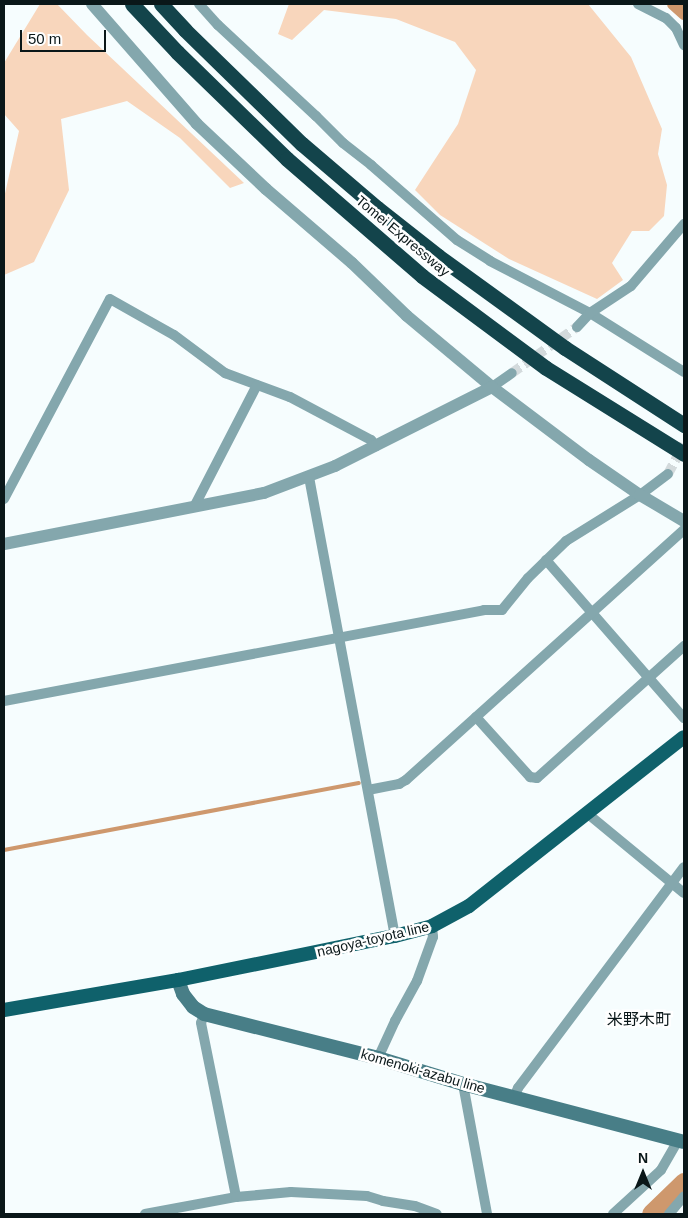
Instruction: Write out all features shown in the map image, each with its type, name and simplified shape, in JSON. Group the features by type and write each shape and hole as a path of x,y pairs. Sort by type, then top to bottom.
{"highway":[{"name":"Tomei Expressway","path":"132,4 177,52 287,159 422,276 546,368 684,454"},
{"name":"Tomei Expressway","path":"161,4 185,30 302,144 377,208 438,256 566,348 684,426"}],"main road":[{"name":"nagoya-toyota line","path":"4,1010 178,980 395,936 432,926 469,906 684,737"},
{"name":"komenoki-azabu line","path":"178,980 183,994 193,1007 204,1014 378,1058 462,1084 681,1141"}],"street":[{"path":"92,4 197,124 236,162 352,263 407,316 492,387 640,495 684,521"},
{"path":"199,4 218,25 343,143 457,240 490,261 590,312 684,372"},
{"path":"638,4 666,18 676,28 684,44"},
{"path":"576,327 590,312 631,286 684,224"},
{"path":"4,499 110,299 174,335 225,373 290,397 371,440 376,446"},
{"path":"4,544 264,493 309,477 376,446 492,387 512,373"},
{"path":"194,507 257,385"},
{"path":"4,701 484,610 502,610 528,578 566,541 640,495 668,474"},
{"path":"309,477 395,936"},
{"path":"368,790 399,784 406,780 684,530"},
{"path":"546,560 684,718"},
{"path":"476,717 530,777 537,778 651,678 684,646"},
{"path":"588,814 684,893"},
{"path":"514,1097 518,1088 684,867"},
{"path":"378,1058 417,981 433,937 432,926"},
{"path":"204,1014 201,1023 236,1198"},
{"path":"462,1084 487,1214"},
{"path":"613,1214 660,1170 681,1141"},
{"path":"145,1214 236,1198 291,1192 367,1196 383,1202 415,1206 437,1214"},
{"path":"668,1214 684,1196"}],"shaded area":[{"path":"40,4 57,4 87,35 244,183 230,188 180,138 127,101 61,119 69,190 34,262 4,275 4,198 19,131 4,114 4,63"},
{"path":"289,4 588,4 631,57 662,129 658,154 667,185 664,216 649,231 632,231 612,263 623,280 597,299 509,259 440,215 415,190 458,124 476,70 455,42 396,19 324,10 292,40 278,34"}],"waterway":[{"path":"673,4 684,14"},
{"path":"4,850 359,783"},
{"path":"652,1214 684,1183"}],"tunnel":[{"path":"512,373 577,327"},
{"path":"668,474 684,444"}],"district":[{"name":"米野木町","path":"639,1020"}]}
